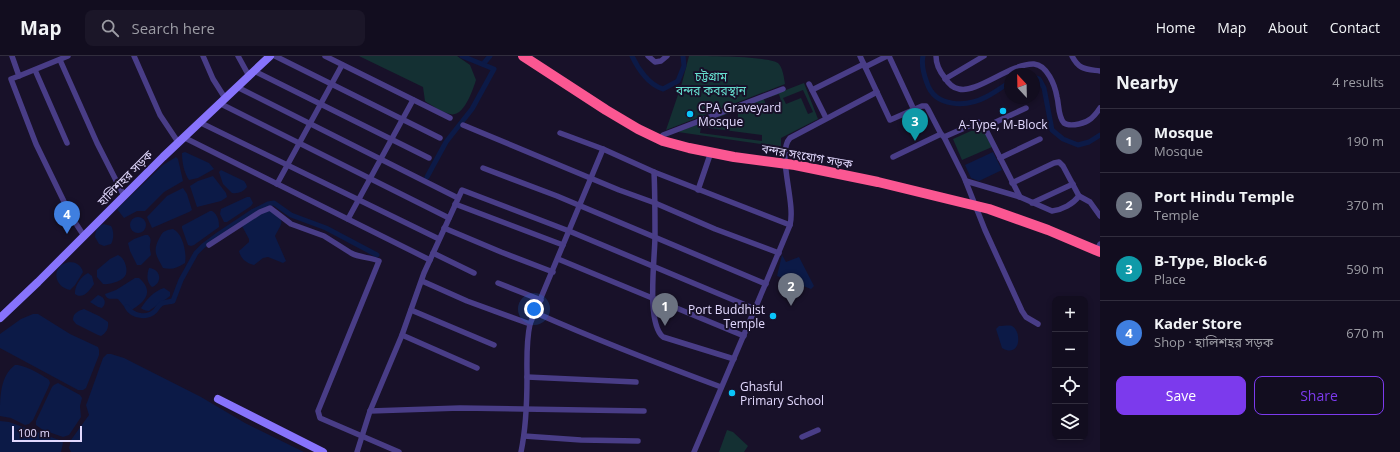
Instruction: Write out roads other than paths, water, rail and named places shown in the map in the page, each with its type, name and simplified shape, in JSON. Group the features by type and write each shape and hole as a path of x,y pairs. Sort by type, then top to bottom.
{"highway":[{"name":"বন্দর সংযোগ সড়ক","path":"523,56 606,110 651,136 676,145 711,152 785,161"},
{"name":"বন্দর সংযোগ সড়ক","path":"534,56 612,108 652,132 671,139 785,161 973,203 1100,247"}],"street":[{"path":"12,56 19,76"},
{"path":"68,56 11,80 25,118 71,216 84,236"},
{"path":"134,56 160,115 181,140 348,218 430,260"},
{"path":"203,56 222,100 299,144 448,218"},
{"path":"238,56 252,73 321,104 429,158"},
{"name":"হালিশহর সড়ক","path":"0,318 199,122 270,56"},
{"path":"275,56 440,138"},
{"path":"325,56 450,118"},
{"path":"648,56 655,62 661,61 667,56"},
{"path":"860,56 890,120 926,106 966,181 973,203 1022,311 1026,317 1038,324"},
{"path":"812,90 888,56 914,110"},
{"path":"936,56 938,68 945,79 952,86 960,90 970,89 1021,65 1040,65 1044,68 1052,82 1057,96 1061,117 1068,125 1083,123 1091,120 1100,108"},
{"path":"945,79 984,56"},
{"path":"1072,56 1078,66 1084,69 1100,71"},
{"path":"60,60 96,143 124,196"},
{"path":"277,184 342,65"},
{"path":"35,70 67,143"},
{"path":"808,84 826,118"},
{"path":"237,87 380,160 456,201 563,245"},
{"path":"663,135 783,89"},
{"path":"694,452 790,225 791,207 785,161 786,144 790,138 877,92"},
{"path":"348,218 413,100"},
{"path":"985,127 1026,108"},
{"path":"199,122 439,239"},
{"path":"893,157 978,122 983,124 985,127 1020,197"},
{"path":"463,125 619,190 778,253"},
{"path":"560,133 603,149 698,190 790,225"},
{"path":"1000,158 1040,139"},
{"path":"521,452 524,436 527,341 530,324 536,313 603,149"},
{"path":"698,190 711,152"},
{"path":"1012,183 1059,162 1063,166 1079,196 1090,202 1100,216"},
{"path":"483,168 580,206 766,284"},
{"path":"654,172 655,238 653,299 656,326 663,337 734,359"},
{"path":"966,181 1020,197 1052,211 1057,211 1069,205 1079,196"},
{"path":"1032,203 1073,184"},
{"path":"357,452 370,411 412,310 430,260 462,190 569,231 755,309"},
{"path":"209,245 260,212 270,208 291,224 324,236 355,256 372,258 379,261 318,410 320,418 399,452"},
{"path":"444,228 553,272"},
{"path":"433,253 474,272"},
{"path":"558,260 744,336"},
{"path":"422,281 467,301 530,324"},
{"path":"498,283 541,300"},
{"path":"412,310 494,345"},
{"path":"536,313 653,362 721,387"},
{"path":"402,335 477,368"},
{"path":"527,377 636,382"},
{"path":"218,399 323,452"},
{"path":"370,411 460,408 644,411"},
{"path":"802,437 818,430"},
{"path":"524,436 582,440 638,441"}],"water":[{"path":"185,152 209,163 214,169 198,178 189,180 183,164 182,153"},
{"path":"993,152 1002,170 979,181 971,178 965,165"},
{"path":"176,157 178,159 183,181 164,192 145,211 137,211 124,218 117,209 163,165"},
{"path":"221,170 244,181 247,187 240,192 232,193 223,184 219,172"},
{"path":"213,176 226,193 227,197 221,201 197,207 190,186 198,181"},
{"path":"183,188 187,194 192,210 152,228 147,217 167,196"},
{"path":"250,197 253,203 251,206 227,222 224,222 220,214 221,209"},
{"path":"269,210 278,216 281,221 280,227 275,236 286,261 283,263 268,257 263,258 254,265 246,262 239,251 249,242 249,239 242,226"},
{"path":"210,211 217,216 219,227 194,245 188,245 182,226"},
{"path":"135,217 141,217 146,222 144,231 141,233 135,233 130,228 130,222"},
{"path":"104,224 111,226 113,230 113,240 111,244 104,246 99,244 95,237 97,229"},
{"path":"173,229 182,239 184,244 185,263 174,268 163,268 156,253 156,246 162,233"},
{"path":"148,235 150,238 151,255 141,265 137,265 128,243"},
{"path":"118,255 125,263 125,276 116,282 103,284 97,277 97,270 110,259"},
{"path":"782,255 786,262 799,257 814,286 811,289 777,276"},
{"path":"69,262 78,264 83,272 70,290 60,285 56,276 59,268 63,264"},
{"path":"149,268 156,271 159,276 158,282 152,287 147,275"},
{"path":"88,273 92,276 94,284 83,295 78,296 75,294 75,291 78,282"},
{"path":"135,278 139,278 144,283 147,292 144,300 140,304 130,311 127,310 118,299 107,298 105,294 116,290"},
{"path":"164,288 170,292 170,296 149,311 141,308 151,296"},
{"path":"98,295 104,300 102,308 90,302"},
{"path":"84,309 108,322 107,330 101,336 76,324 73,320 75,314"},
{"path":"33,314 38,314 70,334 98,347 99,355 86,388 83,390 78,390 0,348 0,334 21,319"},
{"path":"999,326 1012,326 1015,329 1018,343 1013,350 1002,348 996,329"},
{"path":"107,354 124,358 201,397 245,423 304,452 71,452 69,448 71,440 89,415 86,405 103,358"},
{"path":"15,365 23,366 38,373 49,380 50,383 33,420 29,424 25,425 11,418 0,416 1,394 4,381 6,375"},
{"path":"58,383 80,395 82,398 80,406 81,417 69,435 63,437 43,430 36,425 36,421 52,387"},
{"path":"0,421 9,422 62,441 61,452 0,452"}],"waterway":[{"path":"427,177 446,142 472,109 494,69 462,56"},
{"path":"483,64 490,56"},
{"path":"632,56 644,76 653,84 663,89 678,81 684,66 683,56"},
{"path":"923,56 924,73 927,83 931,91 944,101 961,104 970,103 989,95 1004,86"},
{"path":"1040,81 1044,88 1052,130 1063,139 1078,145 1089,142 1100,135"},
{"path":"127,307 132,313 144,316 155,311 162,303 173,301 181,280 196,253 219,234 252,212 268,204 274,203 291,215 326,228 377,255"}],"place":[{"name":"A-Type, M-Block","path":"1003,111"},
{"name":"CPA Graveyard Mosque","path":"690,114"},
{"name":"B-Type, Block-6","path":"915,141"},
{"name":"Kader Store","path":"67,234"},
{"name":"Port Hindu Temple","path":"791,306"},
{"name":"Port Buddhist Temple","path":"773,316"},
{"name":"Mosque","path":"665,326"},
{"name":"Ghasful Primary School","path":"732,393"}],"park label":[{"name":"চট্টগ্রাম বন্দর কবরস্থান","path":"711,83"}]}
